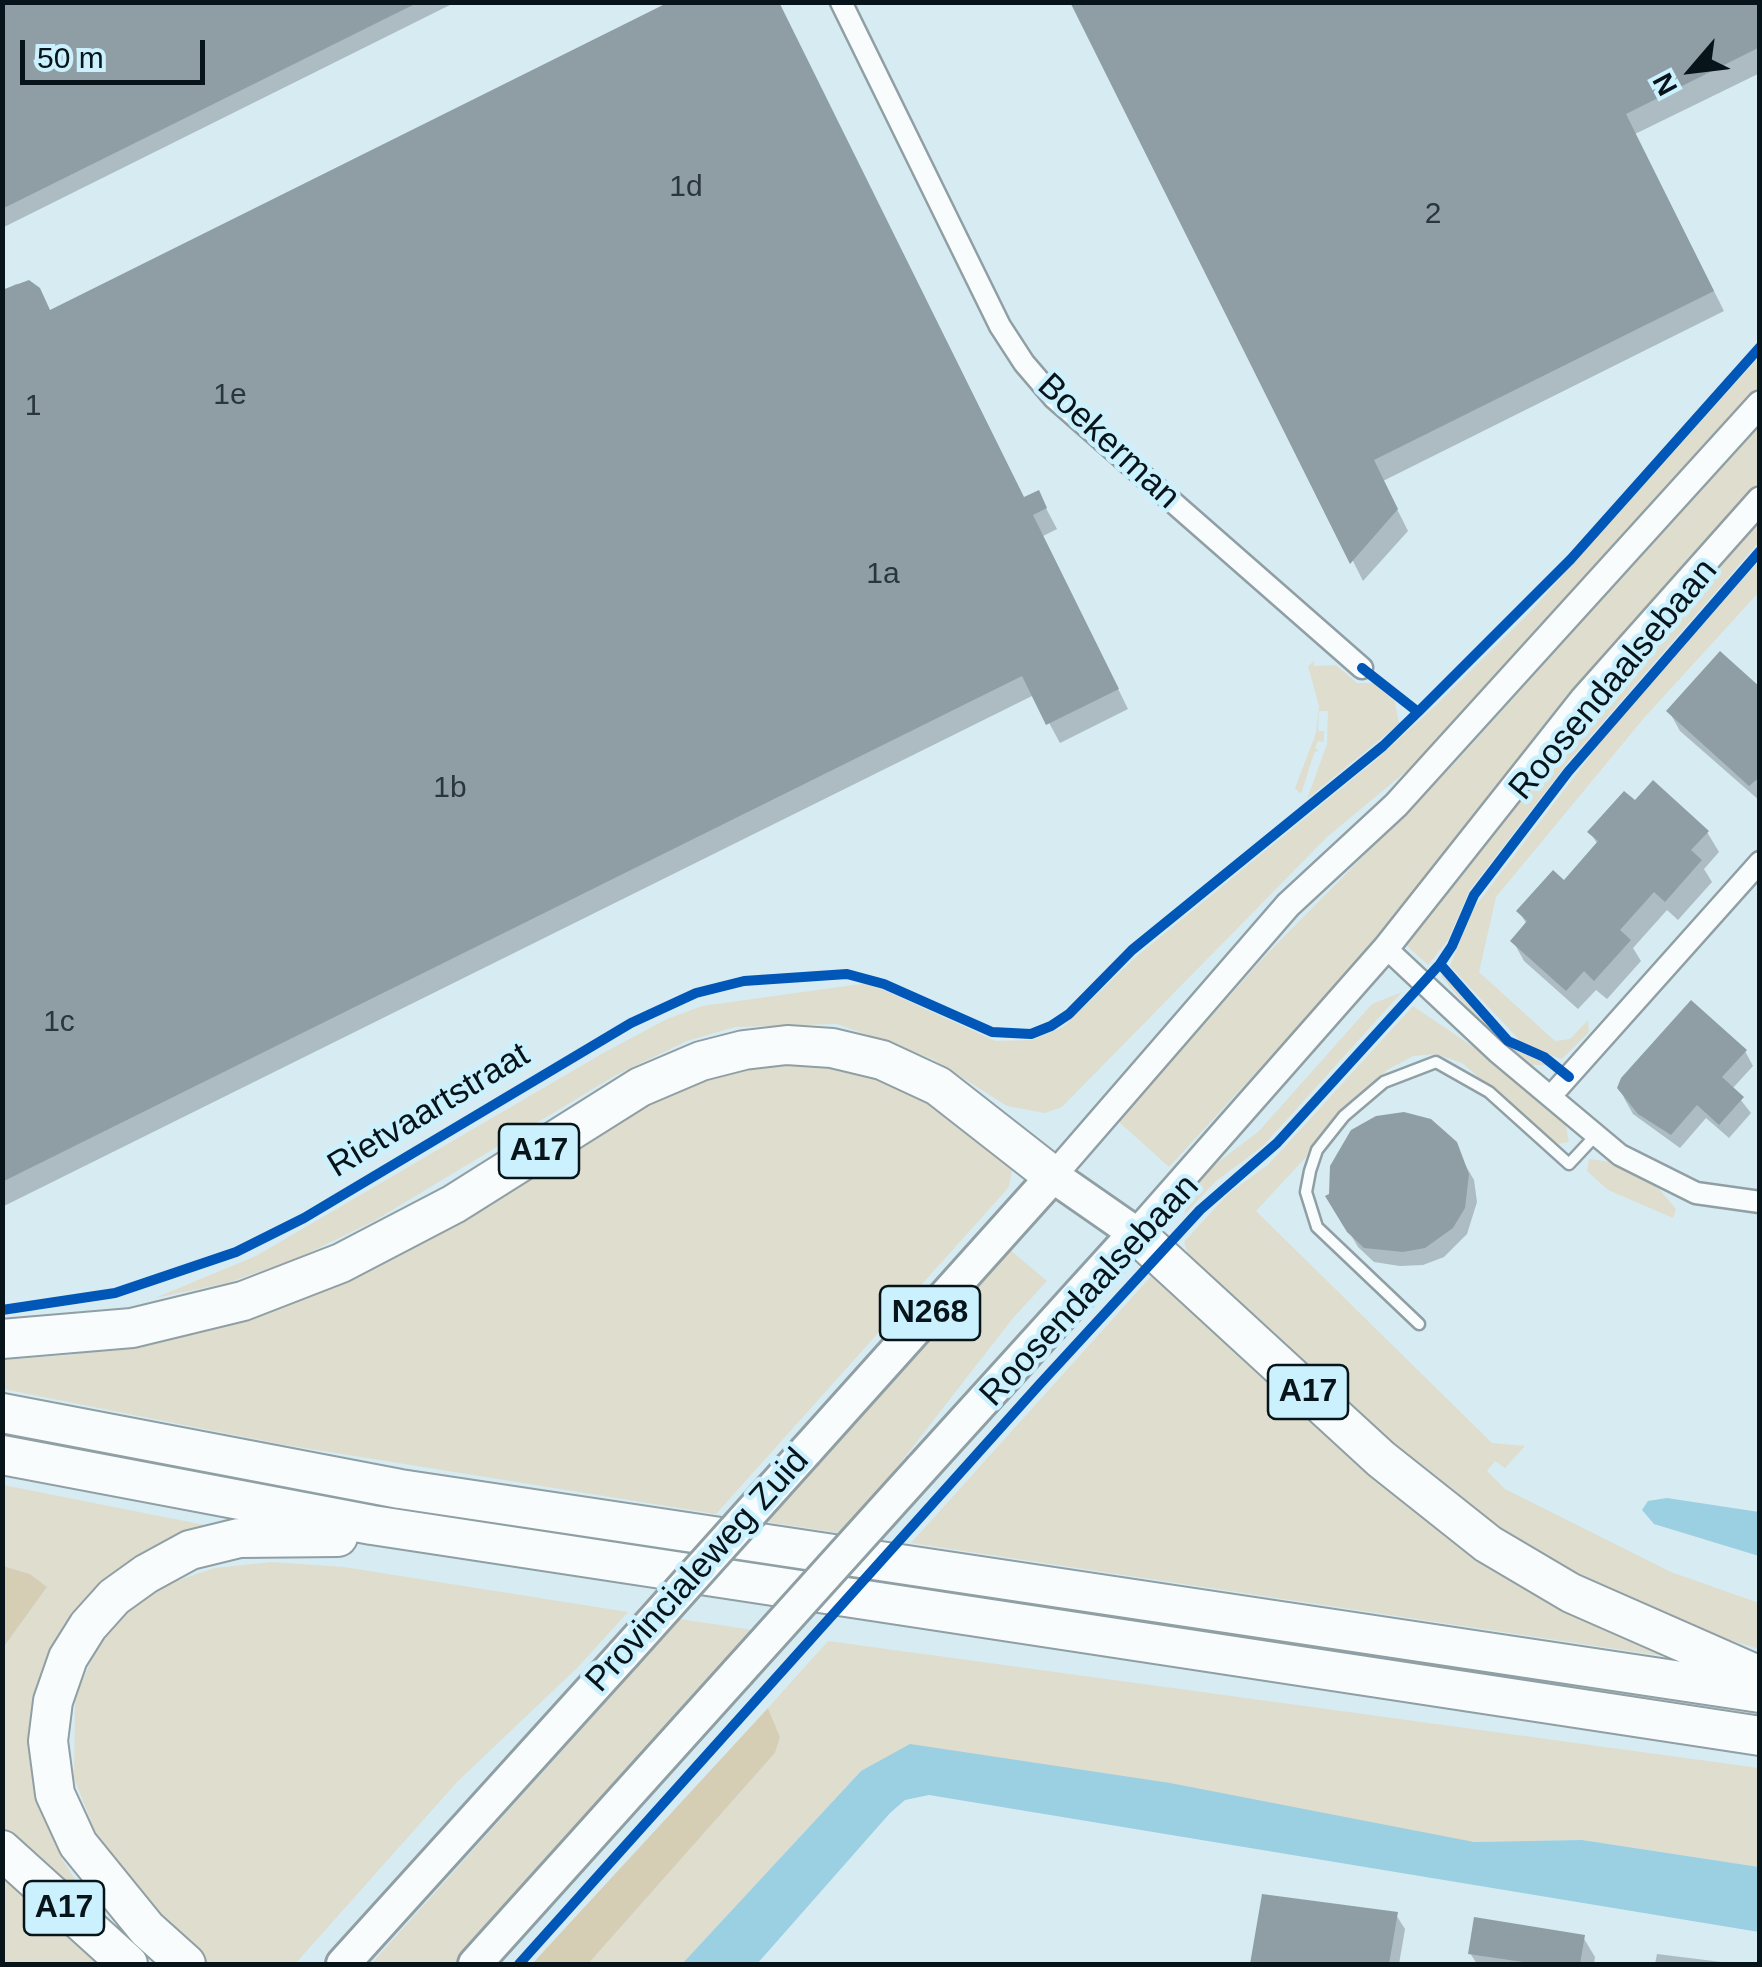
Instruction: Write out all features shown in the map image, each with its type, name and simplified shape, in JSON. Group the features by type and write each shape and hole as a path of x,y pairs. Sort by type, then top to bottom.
{"highway":[{"name":"A17","path":"2,1339 132,1328 243,1301 341,1263 454,1204 640,1086 701,1061 744,1050 788,1045 832,1048 882,1060 938,1086 1053,1176"},
{"name":"A17","path":"1136,1233 1381,1460 1488,1544 1570,1593 1760,1676"},
{"path":"2,1413 400,1489 1760,1693"},
{"name":"A17","path":"2,1456 372,1525 1760,1736"},
{"name":"A17","path":"186,1964 110,1888 78,1844 56,1794 48,1740 53,1701 68,1658 114,1597 190,1550 240,1538 330,1540 372,1525"},
{"name":"A17","path":"2,1850 128,1964"}],"main road":[{"path":"1053,1176 1136,1233"},
{"name":"Provincialeweg Zuid","path":"343,1964 1053,1176"},
{"name":"N268","path":"475,1964 1136,1233"}],"street":[{"name":"Boekerman","path":"840,2 1000,326 1024,363 1054,398 1362,668"},
{"name":"Roosendaalsebaan","path":"1053,1176 1288,905 1396,805 1760,404"},
{"name":"Roosendaalsebaan","path":"1136,1233 1386,948 1583,699 1760,500"},
{"path":"1551,1096 1760,862"},
{"path":"1386,948 1620,1155 1674,1186 1760,1202"}],"lane":[{"path":"1419,1324 1318,1227 1306,1192 1310,1171 1317,1150 1344,1116 1384,1082 1436,1062 1490,1092 1569,1164 1597,1134"}],"shaded area":[{"path":"1759,357 1759,386 1439,744 1327,837 1062,1107 1045,1113 1007,1106 933,1059 837,1024 735,1027 687,1041 616,1075 374,1221 296,1259 227,1283 155,1298 256,1256 605,1052 667,1019 702,1006 868,983 996,1041 1032,1040 1063,1027 1137,956 1376,760 1435,706 1531,611"},
{"path":"1759,424 1759,481 1562,705 1366,953 1169,1167 1118,1121 1266,955 1456,762"},
{"path":"1759,520 1759,542 1568,762 1469,891 1448,940 1428,965 1406,945 1584,717"},
{"path":"1759,561 1759,592 1644,718 1496,897 1479,972 1555,1041 1570,1039 1588,1020 1589,1032 1562,1059 1526,1047 1450,966 1474,908 1606,735"},
{"path":"1314,661 1314,666 1336,665 1357,683 1374,683 1395,702 1399,724 1307,799 1327,744 1328,711 1319,711 1318,731 1324,731 1324,742 1318,741 1315,748 1319,750 1314,753 1301,794 1295,788 1316,733 1319,706 1308,666"},
{"path":"1444,974 1517,1051 1551,1065 1525,1065 1486,1029 1441,976"},
{"path":"1402,992 1263,1146 1216,1181 1184,1215 1192,1188 1204,1173 1259,1131 1372,1004"},
{"path":"1413,1006 1503,1067 1565,1122 1569,1142 1556,1144 1462,1063 1436,1054 1413,1056 1387,1070 1256,1211 1492,1443 1525,1446 1505,1468 1495,1461 1487,1471 1505,1489 1671,1572 1759,1603 1759,1649 1703,1632 1582,1580 1454,1502 1188,1254 1184,1242 1228,1194 1269,1164"},
{"path":"773,1062 823,1065 878,1079 919,1097 1003,1154 1012,1170 1009,1187 716,1514 280,1444 3,1389 3,1360 71,1355 202,1327 678,1082"},
{"path":"1589,1159 1612,1162 1659,1189 1676,1209 1673,1218 1608,1190 1587,1171"},
{"path":"1008,1248 1047,1281 1013,1318 887,1480 840,1533 768,1522"},
{"path":"1155,1272 1343,1450 1409,1505 1676,1658 911,1543"},
{"path":"3,1485 210,1526 211,1531 86,1603 40,1799 62,1859 97,1913 3,1829 3,1648 47,1587 30,1574 3,1566"},
{"path":"271,1562 344,1567 628,1612 578,1667 458,1781 295,1964 196,1964 98,1840 74,1778 75,1697 100,1641 123,1614 164,1585 215,1568"},
{"path":"3,1566 30,1574 47,1587 3,1648"},
{"path":"680,1619 753,1630 454,1964 371,1964"},
{"path":"828,1641 1759,1768 1759,1867 1582,1840 1474,1842 861,1771 682,1964 588,1964 775,1753 780,1737 768,1708"},
{"path":"768,1708 780,1737 775,1753 588,1964 532,1964"},
{"path":"3,1878 99,1964 3,1964"}],"water":[{"path":"1667,1498 1759,1512 1759,1556 1654,1524 1642,1510 1648,1501"},
{"path":"910,1744 1170,1783 1474,1842 1582,1840 1759,1867 1759,1932 929,1795 905,1800 890,1813 757,1964 682,1964 861,1771"}],"building":[{"path":"2,2 419,2 2,209"},
{"path":"669,2 779,2 1024,497 1039,490 1047,508 1033,515 1119,689 1046,725 1022,676 2,1182 2,290 29,280 40,288 50,310"},
{"path":"1070,2 1760,2 1760,47 1626,114 1714,291 1374,460 1398,509 1350,564"},
{"path":"1720,651 1760,687 1760,777 1749,786 1666,711"},
{"path":"1653,780 1709,831 1691,850 1702,860 1665,902 1654,892 1620,930 1631,940 1594,981 1584,971 1566,991 1510,941 1527,921 1516,911 1553,870 1564,880 1598,841 1587,832 1624,791 1635,800"},
{"path":"1691,1000 1747,1050 1722,1077 1744,1097 1719,1125 1697,1105 1671,1135 1638,1114 1617,1088 1621,1078"},
{"path":"1404,1112 1431,1119 1457,1142 1469,1174 1465,1208 1453,1228 1425,1248 1403,1252 1364,1248 1347,1232 1325,1196 1329,1194 1330,1166 1351,1130 1376,1116"},
{"path":"1262,1894 1398,1912 1389,1964 1250,1964"},
{"path":"1474,1917 1585,1935 1580,1964 1537,1964 1468,1954"}],"cycle path":[{"path":"1362,668 1418,712 1571,559 1760,347"},
{"path":"519,1964 1200,1210 1277,1143 1440,964 1474,895 1568,772 1760,551"},
{"name":"Rietvaartstraat","path":"2,1310 115,1293 236,1252 304,1218 631,1023 696,993 744,981 847,974 884,984 992,1032 1031,1034 1051,1026 1069,1014 1132,950 1383,746 1418,712"},
{"path":"1440,964 1508,1041 1544,1057 1569,1077"}]}
